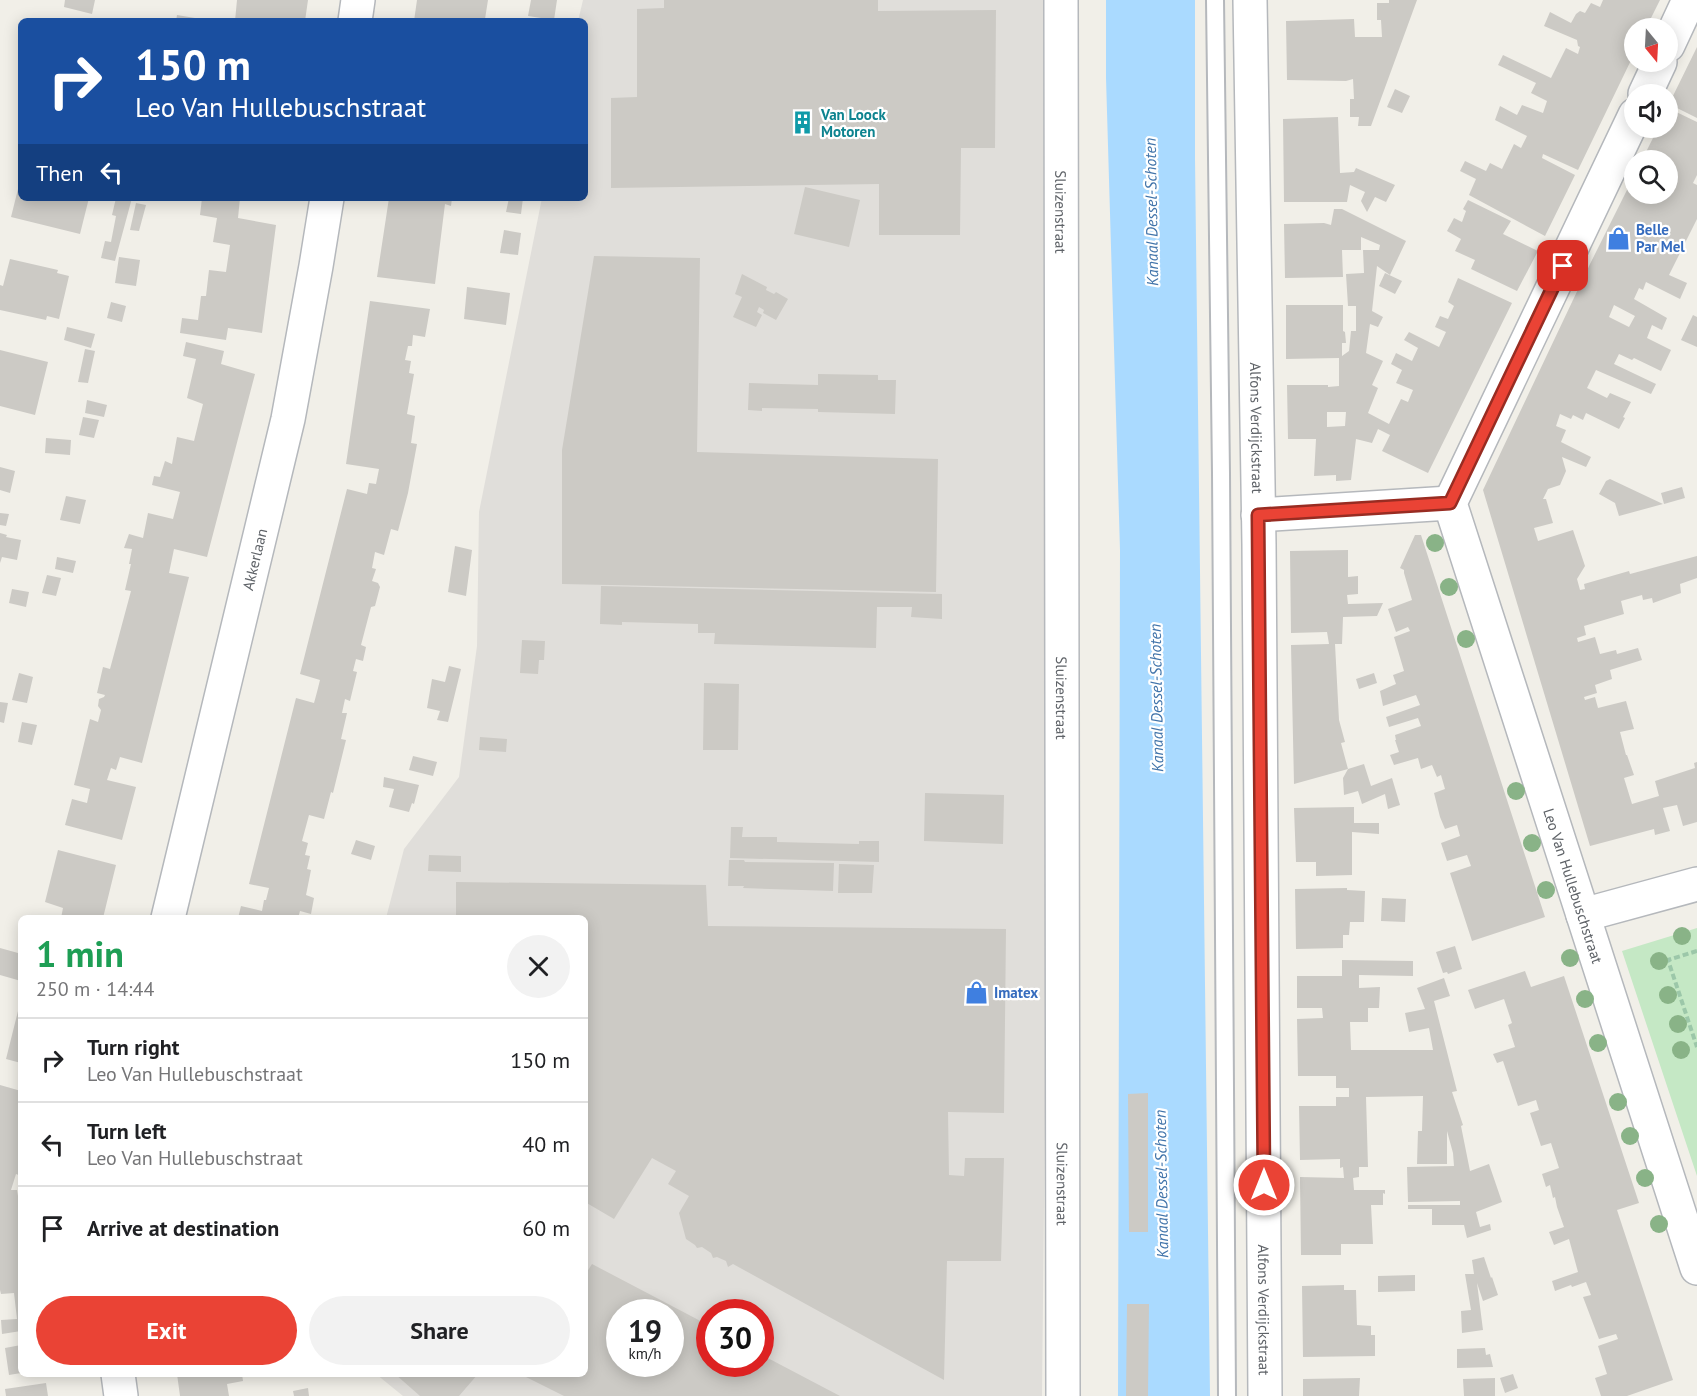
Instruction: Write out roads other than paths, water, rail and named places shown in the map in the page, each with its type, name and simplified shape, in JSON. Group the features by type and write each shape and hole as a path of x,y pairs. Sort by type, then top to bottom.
{"street":[{"path":"355,18 358,0"},
{"name":"Sluizenstraat","path":"1061,0 1063,1396"},
{"name":"Alfons Verdijckstraat","path":"1250,0 1258,515 1265,1396"},
{"path":"1678,24 1689,0"},
{"path":"1258,515 1450,503 1624,138"},
{"name":"Akkerlaan","path":"169,915 288,419 327,201"},
{"name":"Leo Van Hullebuschstraat","path":"1450,503 1697,1268"},
{"path":"1583,915 1697,884"},
{"path":"118,1377 121,1396"}],"lane":[{"path":"1215,0 1221,473 1227,1396"}],"water":[{"name":"Kanaal Dessel-Schoten","path":"1106,0 1195,0 1210,1396 1118,1396 1120,550 1106,78"}],"place":[{"name":"Van Loock Motoren","path":"803,123"},
{"name":"Belle Par Mel","path":"1618,238"},
{"name":"Imatex","path":"976,992"}]}
